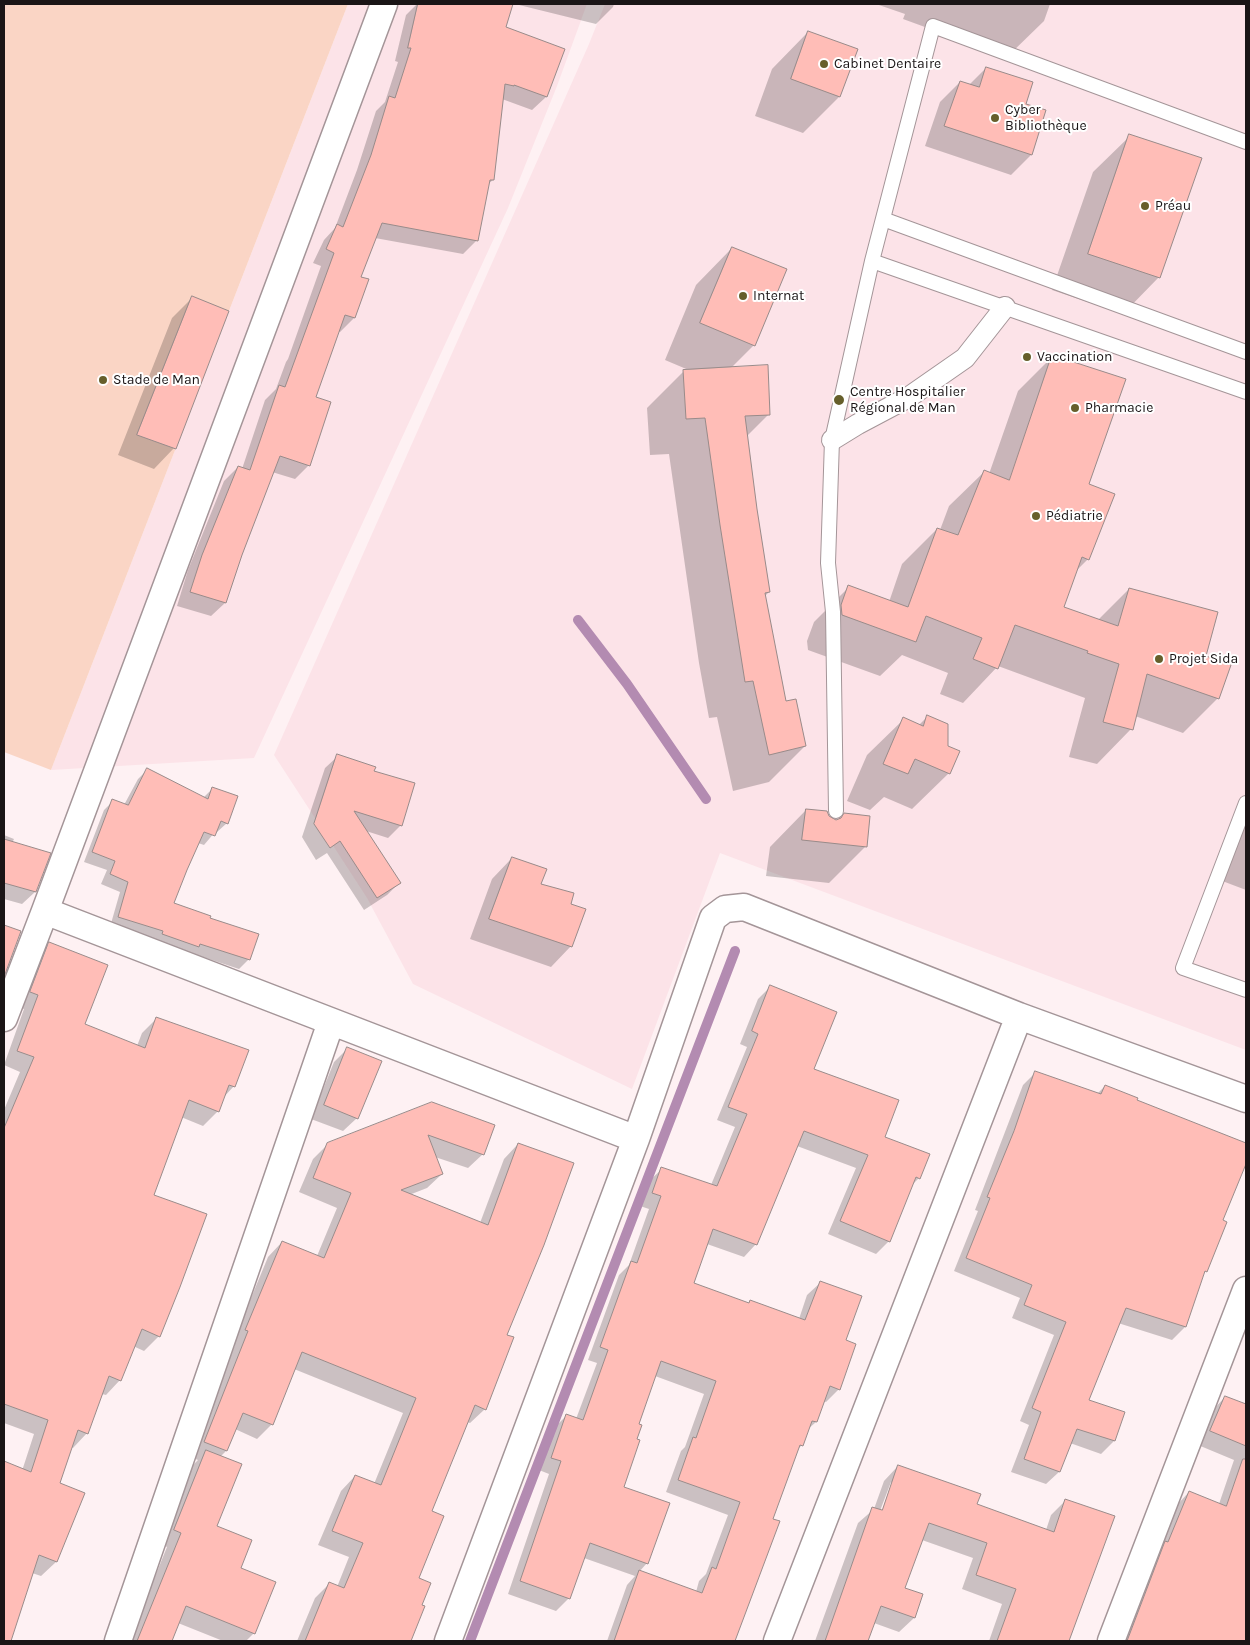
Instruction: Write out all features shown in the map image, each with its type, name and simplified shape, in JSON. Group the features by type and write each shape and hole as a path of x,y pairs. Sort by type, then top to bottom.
{"street":[{"path":"4,1018 46,912 384,4"},
{"path":"832,440 910,397 965,358 1005,307"},
{"path":"448,1641 636,1139 713,918 725,909 744,907 1019,1016 1246,1099"},
{"path":"46,912 636,1139"},
{"path":"777,1641 1019,1016"},
{"path":"118,1641 331,1022"},
{"path":"1111,1641 1246,1290"}],"lane":[{"path":"836,810 834,612 828,563 832,440 872,261 933,26 1246,142"},
{"path":"883,219 1246,352"},
{"path":"872,261 1246,392"},
{"path":"1246,803 1183,968 1246,990"}],"shaded area":[{"name":"Stade de Man","path":"4,4 348,4 51,770 4,752"},
{"path":"348,4 587,4 557,86 508,208 254,758 51,770"},
{"name":"Centre Hospitalier Régional de Man","path":"605,4 1246,4 1246,1050 720,853 632,1089 413,984 367,898 274,755"}],"building":[{"path":"418,4 513,4 506,27 565,49 547,97 514,85 505,84 494,180 490,180 478,241 382,223 361,277 369,279 355,318 345,315 316,397 331,402 310,466 280,456 242,555 226,603 190,592 202,555 238,466 250,470 279,385 285,387 334,253 326,249 337,224 343,227 371,155 389,96 395,98 411,48 408,48"},
{"name":"Cabinet Dentaire","path":"808,31 858,49 840,97 791,79"},
{"name":"Cyber Bibliothèque","path":"986,67 1033,82 1026,104 1046,110 1032,155 944,126 960,81 979,87"},
{"name":"Préau","path":"1129,134 1202,158 1160,278 1088,254"},
{"name":"Internat","path":"732,247 787,269 755,346 700,323"},
{"path":"192,296 229,311 176,449 137,435"},
{"path":"1052,355 1126,379 1089,484 1115,494 1089,560 1082,557 1064,607 1118,626 1129,588 1218,612 1206,656 1231,665 1219,699 1147,674 1133,730 1103,722 1119,664 1087,653 1088,651 1015,625 998,669 973,659 982,638 926,616 916,642 842,615 841,605 848,585 908,607 937,528 958,535 984,470 1009,480"},
{"path":"768,365 770,415 745,416 770,592 765,593 786,701 796,699 806,746 769,755 753,681 745,682 705,418 686,419 683,370"},
{"path":"927,715 948,724 948,746 960,751 950,774 915,759 908,774 883,764 903,717 923,726"},
{"path":"337,754 376,767 374,771 415,783 402,826 354,811 401,883 377,898 340,841 330,848 314,824"},
{"path":"147,768 208,799 212,787 238,796 228,824 221,821 215,836 204,832 174,903 211,916 210,918 259,934 250,960 200,944 199,947 162,934 163,931 118,917 128,882 110,874 115,861 92,852 112,799 128,805"},
{"path":"806,809 827,811 829,816 836,820 841,818 844,813 870,816 867,847 802,840"},
{"path":"4,839 51,853 36,892 4,883"},
{"path":"512,857 547,869 541,884 574,893 571,904 586,909 572,947 489,919"},
{"path":"4,925 21,931 4,977"},
{"path":"49,942 108,965 85,1024 145,1048 156,1017 249,1050 235,1087 229,1085 219,1112 189,1100 154,1195 207,1214 160,1337 142,1329 121,1381 109,1376 88,1434 78,1430 60,1483 85,1493 57,1562 39,1555 11,1641 4,1641 4,1461 31,1472 48,1420 4,1404 4,1128 34,1057 17,1051 38,995 30,992"},
{"path":"770,985 837,1012 814,1069 899,1100 885,1137 930,1154 920,1179 916,1177 890,1242 840,1221 868,1155 804,1131 757,1245 713,1229 694,1283 749,1303 750,1300 805,1320 820,1281 862,1296 846,1340 856,1344 840,1390 830,1386 817,1422 812,1421 803,1446 800,1445 773,1519 780,1521 735,1641 614,1641 639,1570 702,1593 712,1567 716,1569 740,1502 678,1480 693,1437 696,1438 716,1381 661,1361 639,1424 642,1425 637,1439 640,1440 624,1487 670,1503 648,1564 590,1543 570,1599 520,1581 561,1461 551,1458 566,1414 583,1420 608,1350 600,1347 631,1261 637,1263 661,1196 652,1193 661,1167 717,1186 747,1114 728,1107 758,1034 752,1031"},
{"path":"347,1047 382,1061 358,1119 324,1105"},
{"path":"1035,1071 1101,1094 1105,1085 1138,1098 1137,1100 1246,1143 1246,1164 1223,1220 1227,1222 1207,1272 1205,1271 1186,1327 1126,1308 1089,1400 1125,1412 1115,1441 1077,1429 1060,1472 1024,1459 1041,1412 1032,1408 1066,1322 1024,1305 1032,1285 966,1258 990,1198 987,1197 1014,1131"},
{"path":"432,1102 495,1125 484,1155 428,1135 443,1174 401,1190 488,1225 518,1143 574,1163 544,1245 507,1335 514,1337 486,1410 475,1405 432,1511 444,1516 419,1578 431,1583 422,1605 425,1606 411,1641 305,1641 329,1582 344,1588 363,1543 332,1531 355,1475 381,1485 416,1398 302,1352 273,1425 243,1413 227,1451 204,1442 248,1331 245,1330 282,1241 324,1258 351,1193 313,1178 327,1143"},
{"path":"1225,1396 1246,1404 1246,1446 1210,1431"},
{"path":"206,1450 242,1464 217,1526 252,1540 241,1568 276,1582 255,1634 186,1606 172,1641 137,1641 181,1533 174,1530"},
{"path":"1243,1459 1246,1459 1246,1641 1127,1641 1165,1541 1168,1542 1189,1491 1226,1506"},
{"path":"898,1465 981,1494 977,1504 1054,1532 1065,1499 1115,1516 1069,1641 997,1641 1016,1589 976,1575 987,1543 929,1523 905,1588 923,1594 915,1618 881,1606 868,1641 825,1641 872,1507 882,1510"}],"waterway":[{"path":"578,620 627,684 706,799"},
{"path":"470,1641 735,951"}],"place":[{"name":"Cabinet Dentaire","path":"824,64"},
{"name":"Cyber Bibliothèque","path":"995,118"},
{"name":"Préau","path":"1145,206"},
{"name":"Internat","path":"743,296"},
{"name":"Vaccination","path":"1027,357"},
{"name":"Stade de Man","path":"103,380"},
{"name":"Centre Hospitalier Régional de Man","path":"839,400"},
{"name":"Pharmacie","path":"1075,408"},
{"name":"Pédiatrie","path":"1036,516"},
{"name":"Projet Sida","path":"1159,659"}]}
